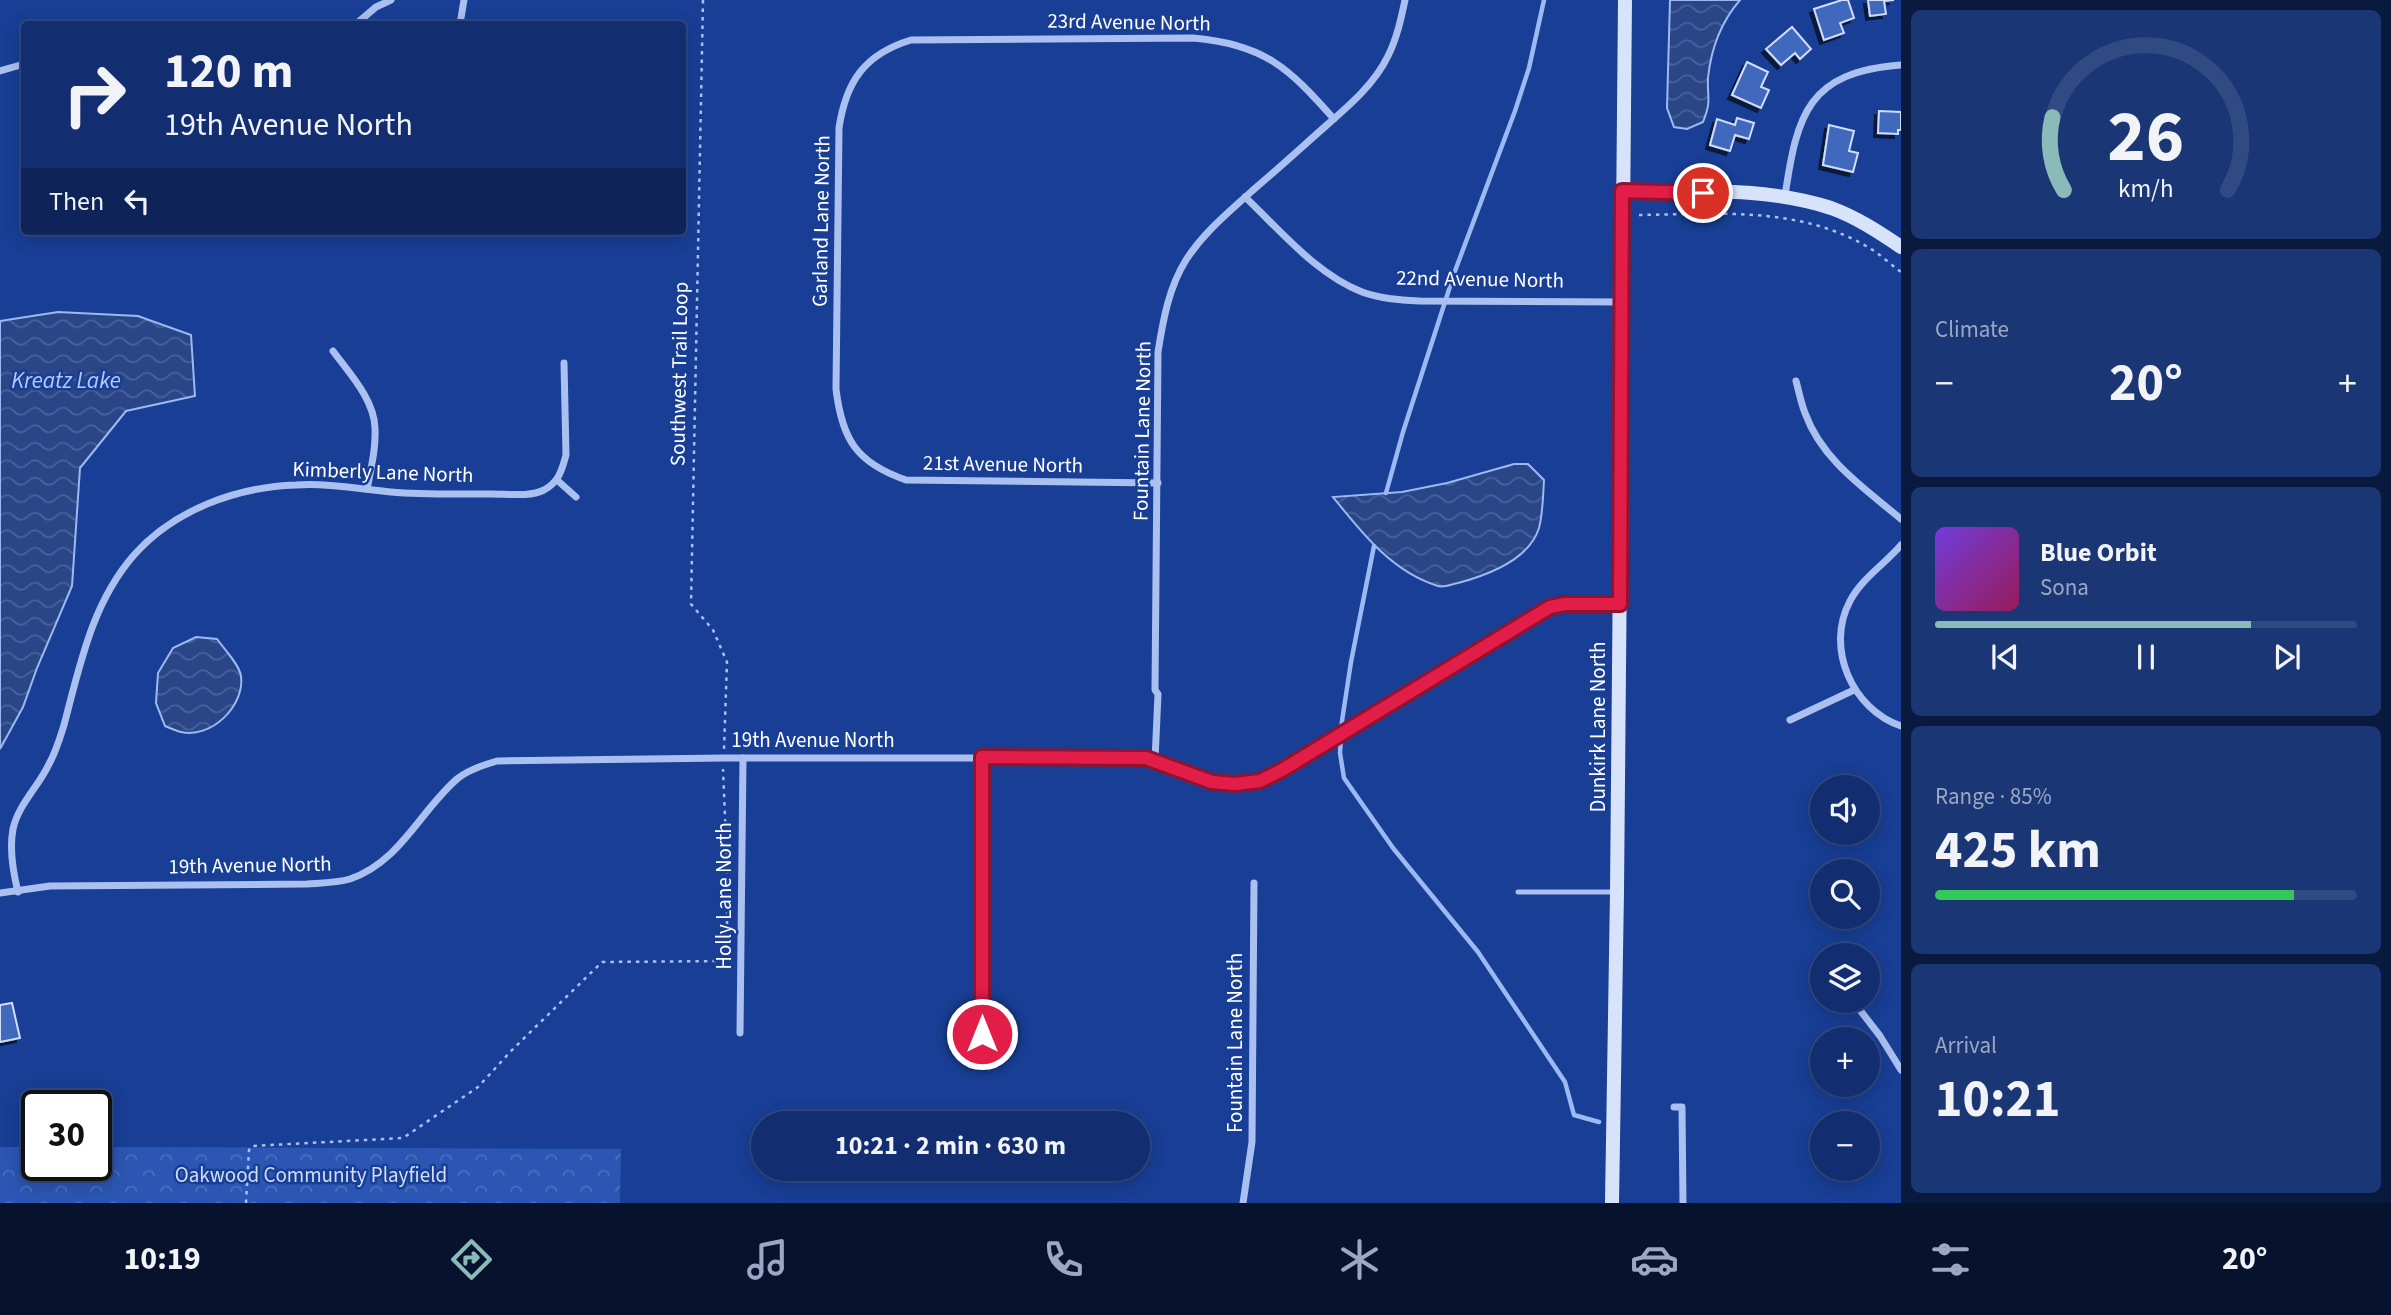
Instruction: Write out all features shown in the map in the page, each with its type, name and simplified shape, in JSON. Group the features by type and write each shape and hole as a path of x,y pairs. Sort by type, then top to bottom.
{"street":[{"path":"360,21 376,7 391,0"},
{"path":"460,21 464,0"},
{"path":"1334,119 1351,105 1387,58 1399,30 1405,0"},
{"name":"Dunkirk Lane North","path":"1612,1203 1625,0"},
{"name":"23rd Avenue North","path":"929,38 1220,40 1247,47 1271,59 1293,75 1334,119"},
{"name":"Garland Lane North","path":"857,452 845,432 838,411 836,389 839,128 842,106 849,85 876,55 893,45 929,38"},
{"path":"0,71 21,65"},
{"path":"1785,196 1797,128 1808,108 1841,78 1862,70 1901,65"},
{"name":"Fountain Lane North","path":"1155,760 1158,694 1155,690 1158,352 1163,321 1185,262 1203,237 1224,214 1334,119"},
{"path":"1622,191 1785,196 1832,208 1868,225 1901,247"},
{"name":"22nd Avenue North","path":"1245,197 1313,261 1336,279 1362,292 1401,300 1622,302"},
{"path":"332,351 362,391 375,424 368,489"},
{"path":"564,363 566,455 557,480 576,497"},
{"path":"1796,381 1805,413 1826,452 1841,469 1901,519"},
{"name":"21st Avenue North","path":"857,452 871,464 906,480 1158,483"},
{"name":"Kimberly Lane North","path":"18,892 12,859 13,828 22,808 49,765 61,737 87,640 99,608 114,581 134,555 157,533 214,500 294,485 444,495 528,494 543,491 557,480"},
{"path":"1901,545 1861,584 1849,603 1843,624 1841,647 1845,669 1854,690 1870,708 1891,723 1901,726"},
{"name":"19th Avenue North","path":"0,893 50,886 307,884 348,880 386,859 459,778 477,767 497,761 1146,758 1212,782 1235,784 1260,781 1550,607 1565,604 1620,604"},
{"path":"1790,720 1854,690"},
{"path":"982,757 982,1034"},
{"name":"Holly Lane North","path":"740,1033 743,758"},
{"name":"Fountain Lane North","path":"1243,1203 1252,1142 1254,883"},
{"path":"1862,1013 1901,1070"},
{"path":"1674,1107 1682,1107 1683,1203"}],"lane":[{"path":"1518,892 1617,892"}],"path":[{"name":"Southwest Trail Loop","path":"703,0 691,604 713,630 727,662 724,738"},
{"path":"1639,215 1767,214 1818,224 1867,246 1901,272"},
{"path":"246,1203 249,1150 253,1146 403,1138 478,1087 602,962 727,961 723,768"}],"green space":[{"name":"Oakwood Community Playfield","path":"0,1147 21,1147 21,1181 112,1181 112,1147 621,1149 620,1203 0,1203"}],"water":[{"path":"1670,0 1740,0 1727,17 1714,46 1708,78 1706,115 1703,122 1687,129 1674,127 1667,108"},
{"name":"Kreatz Lake","path":"58,312 138,316 191,335 195,396 126,411 80,468 72,586 23,707 0,749 0,321"},
{"path":"1514,464 1528,464 1544,480 1539,528 1534,539 1506,565 1482,576 1445,586 1421,580 1392,561 1367,537 1333,497 1402,492 1447,483"},
{"path":"196,637 217,639 237,667 241,676 241,687 232,709 224,718 204,730 181,732 165,726 156,703 158,673 173,648"}],"building":[{"path":"1848,0 1854,18 1840,23 1844,33 1824,40 1814,9"},
{"path":"1868,0 1894,0 1884,1 1886,14 1870,16"},
{"path":"1792,27 1811,49 1800,59 1795,53 1781,65 1766,49"},
{"path":"1747,62 1768,72 1761,87 1769,90 1761,108 1732,95"},
{"path":"1879,111 1901,112 1901,130 1898,130 1898,134 1878,133"},
{"path":"1737,118 1754,123 1749,139 1735,135 1730,151 1710,145 1717,119 1735,125"},
{"path":"1829,125 1854,131 1849,151 1858,153 1853,172 1823,165"},
{"path":"12,1003 20,1038 0,1042 0,1005"}],"waterway":[{"path":"1386,493 1455,271 1529,68 1544,0"},
{"path":"1374,546 1342,721 1340,753 1344,778 1393,848 1478,952 1565,1082 1574,1115 1599,1122"}],"route":[{"path":"982,1034 982,757 1146,758 1212,782 1235,784 1260,781 1550,607 1565,604 1620,604 1622,191 1703,193"}]}
